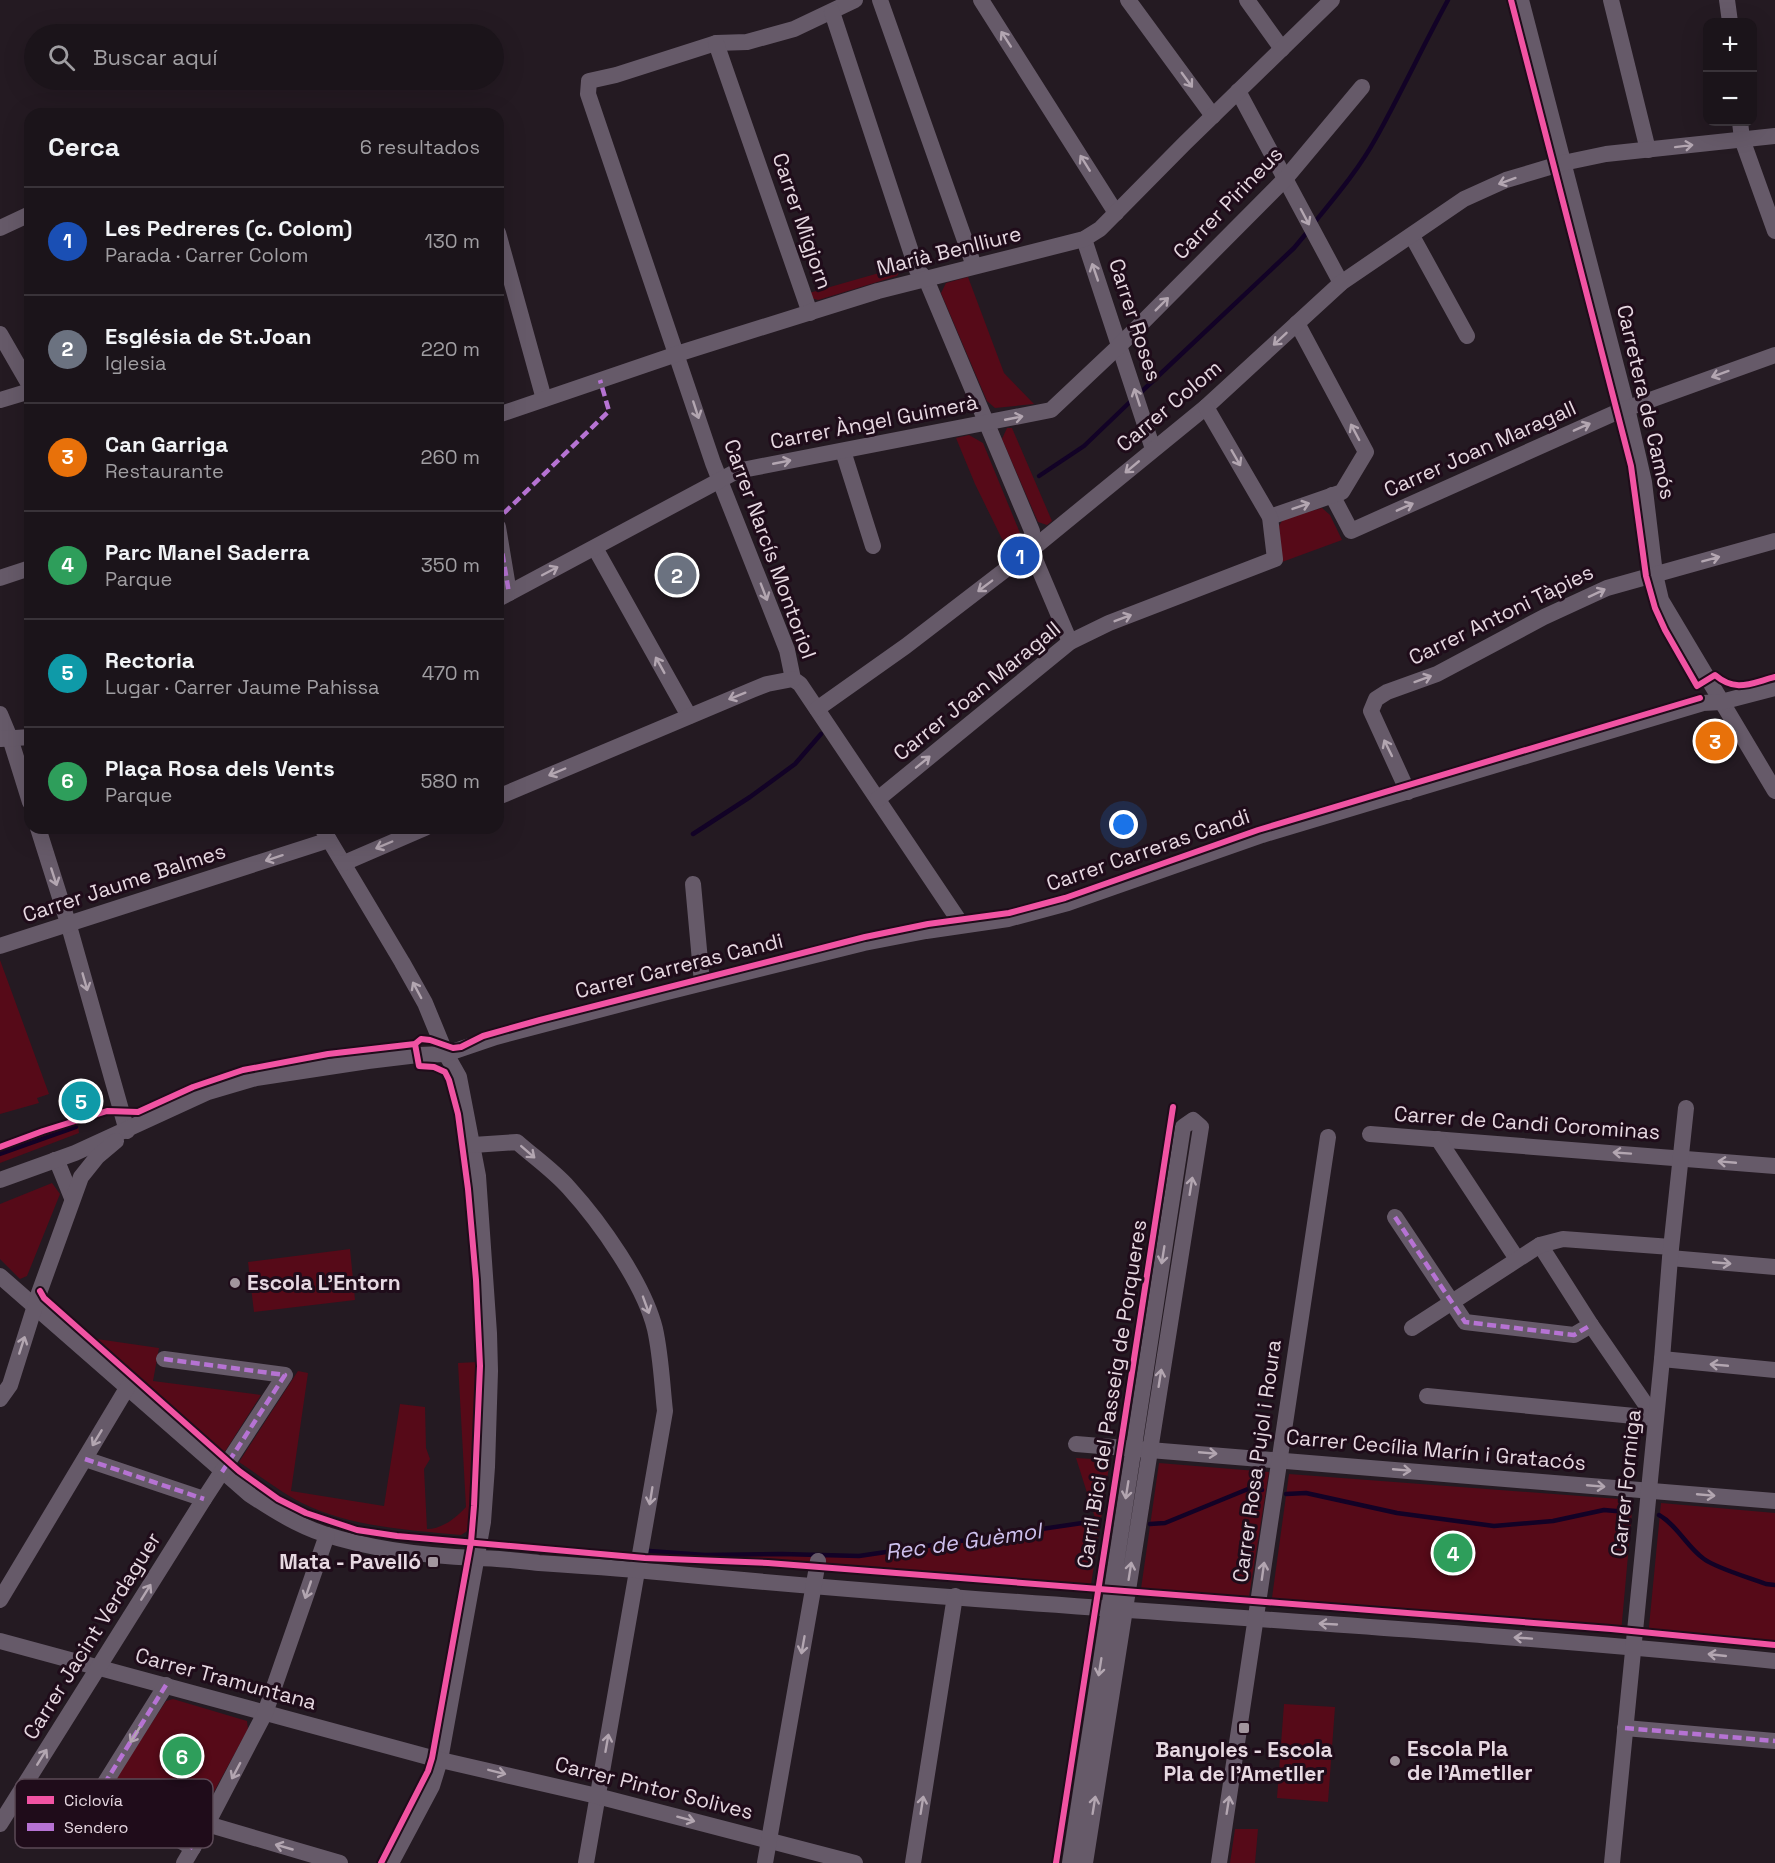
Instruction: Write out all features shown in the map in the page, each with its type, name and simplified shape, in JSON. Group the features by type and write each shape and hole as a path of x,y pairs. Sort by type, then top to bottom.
{"street":[{"path":"716,43 747,42 794,29 855,0"},
{"path":"880,0 974,266"},
{"path":"981,0 1116,213"},
{"path":"1128,0 1213,116"},
{"path":"1247,0 1282,49"},
{"name":"Marià Benlliure","path":"504,413 677,354 926,279 1084,239 1100,229 1332,0"},
{"name":"Carretera de Camós","path":"1521,0 1627,408 1644,482 1655,574 1661,600 1775,791"},
{"path":"1611,0 1648,150"},
{"path":"1727,0 1729,18"},
{"path":"832,12 917,270 926,279 988,423 1032,531 1031,550 1070,642"},
{"name":"Carrer Migjorn","path":"716,43 810,314"},
{"name":"Carrer Narcís Montoriol","path":"716,43 616,75 589,81 588,94 719,479 787,650 793,679 800,684 962,925"},
{"name":"Carrer Pirineus","path":"1120,345 1285,179 1362,87"},
{"path":"1239,92 1341,283"},
{"path":"1740,126 1742,139 1773,221"},
{"name":"Carrer Colom","path":"817,709 906,646 1031,550 1206,407 1341,283 1464,199 1506,180 1563,163 1606,154 1775,136"},
{"path":"0,228 24,217"},
{"path":"1412,236 1467,336"},
{"name":"Carrer Roses","path":"1084,239 1153,449"},
{"path":"504,278 543,399"},
{"path":"1206,407 1270,517 1342,492 1366,452 1297,323"},
{"path":"0,334 24,378"},
{"name":"Carrer Àngel Guimerà","path":"504,596 737,471 1051,410 1120,345"},
{"name":"Carrer Joan Maragall","path":"1332,495 1351,531 1627,408 1775,355"},
{"path":"0,400 24,391"},
{"path":"843,451 873,546"},
{"name":"Carrer Joan Maragall","path":"878,799 1070,642 1109,623 1275,559 1270,517"},
{"name":"Carrer Antoni Tàpies","path":"1408,792 1371,711 1376,699 1387,692 1437,674 1544,617 1607,588 1775,541"},
{"path":"595,548 689,716"},
{"path":"0,578 24,570"},
{"path":"504,794 767,684 793,679"},
{"name":"Carrer Carreras Candi","path":"127,1131 208,1092 255,1077 378,1059 446,1054 496,1037 864,943 1008,919 1068,903 1262,834 1703,703 1721,702 1775,688"},
{"path":"0,714 5,739 24,787"},
{"path":"5,739 24,737"},
{"path":"40,834 69,926 127,1131"},
{"path":"326,834 419,993 446,1054 459,1077 473,1145 482,1214 490,1371 484,1511 440,1760 432,1786 391,1863"},
{"name":"Carrer Jaume Balmes","path":"0,946 69,926 326,834"},
{"path":"344,863 411,834"},
{"path":"693,884 702,983"},
{"name":"Carrer Formiga","path":"1612,1863 1686,1108"},
{"path":"1070,1863 1116,1609 1142,1448 1201,1127 1193,1120 1183,1127 1142,1448"},
{"path":"0,1180 127,1131"},
{"path":"0,1399 10,1385 34,1307 81,1177 97,1157 127,1131"},
{"name":"Carrer de Candi Corominas","path":"1370,1134 1775,1166"},
{"name":"Carrer Rosa Pujol i Roura","path":"1219,1863 1328,1137"},
{"path":"1438,1139 1517,1259"},
{"path":"473,1145 517,1142 568,1187 613,1246 642,1294 654,1328 665,1411 586,1863"},
{"path":"55,1160 72,1198"},
{"path":"1395,1217 1465,1322 1574,1335 1591,1325"},
{"path":"1412,1328 1540,1245 1563,1239 1775,1267"},
{"path":"1540,1245 1591,1325 1655,1418"},
{"path":"0,1276 249,1494 272,1509 327,1535 410,1551 476,1558 638,1570 813,1587 1257,1620 1375,1626 1775,1661"},
{"name":"Carrer Jacint Verdaguer","path":"28,1779 204,1499 285,1375 164,1359"},
{"path":"1662,1359 1775,1370"},
{"path":"0,1600 128,1388"},
{"path":"1427,1396 1655,1418"},
{"name":"Carrer Cecília Marín i Gratacós","path":"1076,1444 1775,1501"},
{"path":"85,1459 204,1499"},
{"path":"213,1813 265,1713 327,1535"},
{"path":"765,1863 818,1561"},
{"path":"913,1863 955,1596"},
{"path":"1084,1863 1116,1609"},
{"name":"Carrer Tramuntana","path":"0,1641 440,1760"},
{"path":"106,1779 166,1685"},
{"path":"1625,1728 1775,1741"},
{"name":"Carrer Pintor Solives","path":"440,1760 597,1796 855,1863"},
{"name":"Carrer Jacint Verdaguer","path":"0,1824 15,1800"},
{"path":"213,1826 340,1863"},
{"path":"184,1863 193,1848"}],"shaded area":[{"path":"900,267 897,276 818,300 811,298 809,293"},
{"path":"968,277 1004,373 1034,404 995,408 987,401 941,293 946,283"},
{"path":"1007,428 1012,428 1052,521 1047,525 1038,522 1002,439"},
{"path":"969,435 983,443 1020,533 1020,540 1011,545 1002,539 956,438"},
{"path":"1322,508 1330,515 1342,540 1282,562 1279,526 1283,519"},
{"path":"0,960 49,1094 37,1098 39,1103 0,1114"},
{"path":"78,1125 79,1133 0,1163 0,1148 47,1131 58,1131"},
{"path":"52,1183 60,1194 27,1276 20,1279 0,1259 0,1204"},
{"path":"350,1249 355,1300 254,1312 248,1262"},
{"path":"97,1339 159,1348 153,1381 261,1395 224,1453"},
{"path":"478,1362 476,1442 469,1530 461,1535 380,1526 320,1511 294,1499 239,1462 298,1371 308,1373 291,1491 384,1506 400,1404 425,1407 426,1448 430,1459 424,1469 427,1529 443,1525 466,1507 458,1363"},
{"path":"1076,1458 1110,1460 1091,1585 705,1555 859,1556 1096,1521"},
{"path":"1159,1463 1269,1472 1248,1603 1140,1596"},
{"path":"1289,1474 1633,1500 1621,1633 1271,1605"},
{"path":"1661,1503 1775,1513 1775,1648 1648,1637"},
{"path":"173,1699 247,1721 248,1729 213,1793 213,1779 116,1779 166,1701"},
{"path":"1284,1704 1335,1707 1328,1802 1277,1798"},
{"path":"1235,1829 1258,1829 1255,1863 1230,1863"}],"waterway":[{"path":"1314,223 1362,161 1448,0"},
{"path":"1138,395 1294,248 1309,230"},
{"path":"1039,476 1084,446 1132,400"},
{"path":"693,834 795,764 821,734"},
{"name":"Rec de Guèmol","path":"0,1154 76,1127"},
{"name":"Rec de Guèmol","path":"1150,1524 1165,1523 1248,1489 1262,1490"},
{"name":"Rec de Guèmol","path":"1286,1494 1306,1493 1397,1513 1494,1526 1553,1521 1604,1510 1627,1512"},
{"name":"Rec de Guèmol","path":"1659,1515 1710,1563 1766,1584 1775,1585"},
{"name":"Rec de Guèmol","path":"649,1551 705,1555 859,1556 1096,1521"}],"marked path":[{"path":"504,513 609,411 600,380"},
{"path":"504,563 509,593"},
{"path":"1395,1217 1465,1322 1574,1335 1591,1325"},
{"path":"164,1359 285,1375 222,1472"},
{"path":"85,1459 204,1499"},
{"path":"107,1779 166,1685"},
{"path":"1625,1728 1775,1741"}],"cycle path":[{"path":"1511,0 1631,466 1646,576 1655,608 1697,686 1715,675 1730,684 1737,685 1751,684 1775,677"},
{"path":"0,1147 107,1111 138,1112 193,1087 243,1070 328,1054 415,1044 421,1039 453,1048 461,1047 483,1036 540,1020 865,937 928,924 1009,913 1065,898 1258,830 1700,698"},
{"path":"381,1863 428,1771 432,1758 471,1542 480,1366 476,1280 468,1189 458,1114 445,1072 434,1067 419,1066 415,1044"},
{"name":"Carril Bici del Passeig de Porqueres","path":"1056,1863 1173,1107"},
{"path":"40,1291 44,1298 239,1471 278,1499 306,1513 357,1530 397,1536 645,1558 768,1563 1611,1629 1775,1645"}],"place":[{"name":"Les Pedreres (c. Colom)","path":"1020,556"},
{"name":"Església de St.Joan","path":"677,575"},
{"name":"Can Garriga","path":"1715,741"},
{"name":"Rectoria","path":"81,1101"},
{"name":"Escola L'Entorn","path":"235,1283"},
{"name":"Parc Manel Saderra","path":"1453,1553"},
{"name":"Mata - Pavelló","path":"433,1562"},
{"name":"Banyoles - Escola Pla de l'Ametller","path":"1244,1728"},
{"name":"Plaça Rosa dels Vents","path":"182,1756"},
{"name":"Escola Pla de l'Ametller","path":"1395,1761"}]}
